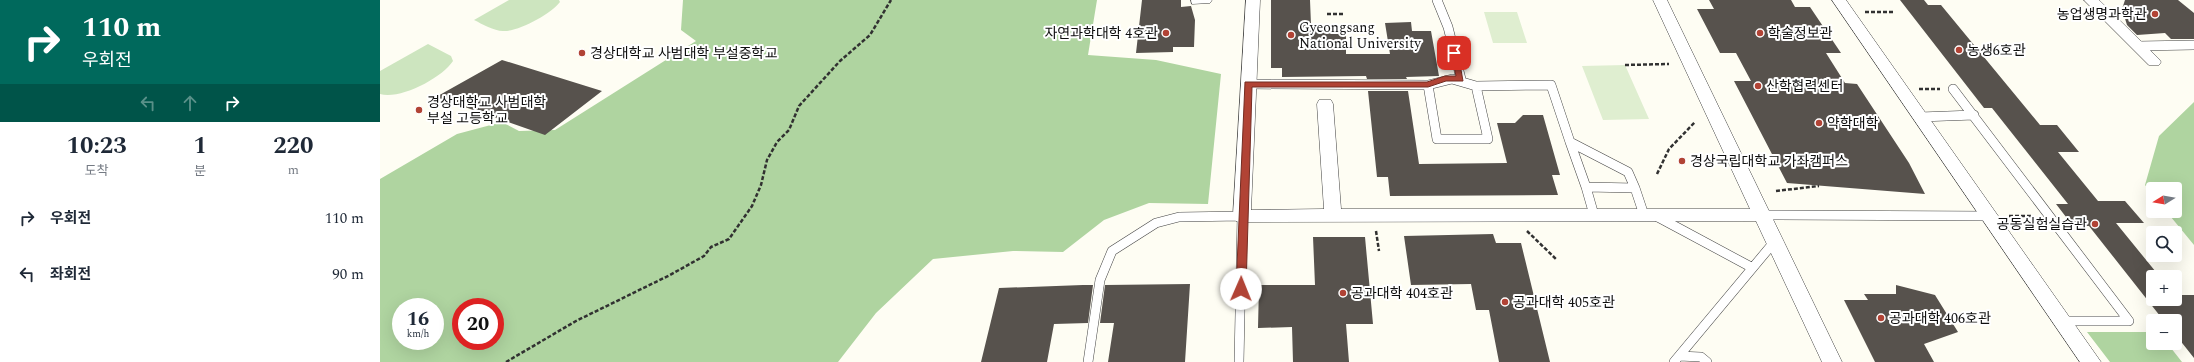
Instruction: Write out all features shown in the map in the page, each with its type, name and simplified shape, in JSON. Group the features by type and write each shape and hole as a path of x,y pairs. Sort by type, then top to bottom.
{"street":[{"path":"1252,0 1242,216 1763,215"},
{"path":"1660,0 1832,362"},
{"path":"1839,0 2091,362"},
{"path":"2091,0 2154,62"},
{"path":"1325,104 1333,217"}],"lane":[{"path":"1437,0 1448,27 1461,79"},
{"path":"2138,46 2194,45"},
{"path":"1248,84 1428,85 1445,79 1461,79 1476,86 1551,85 1594,215"},
{"path":"1428,85 1437,139 1488,139 1476,86"},
{"path":"1953,88 2129,321 2062,321"},
{"path":"1920,117 1974,115"},
{"path":"1570,142 1628,172 1649,215 1751,267"},
{"path":"1586,187 1635,188"},
{"path":"1763,215 1989,216"},
{"path":"1088,362 1100,280 1112,252 1156,223 1179,217 1242,216 1239,362"},
{"path":"1676,359 1751,267 1775,241"},
{"path":"1676,359 1701,358 1707,362"}],"path":[{"path":"506,362 571,324 670,275 704,256 711,247 730,239 752,206 761,184 767,160 777,142 788,130 799,106 840,61 870,35 891,0"},
{"path":"1863,12 1894,12"},
{"path":"1327,14 1343,14"},
{"path":"1625,66 1669,64"},
{"path":"1918,89 1953,88"},
{"path":"1657,174 1669,149 1695,122"},
{"path":"1776,192 1819,186"},
{"path":"2009,216 2050,216"},
{"path":"1525,229 1556,259"},
{"path":"1376,230 1379,251"}],"green space":[{"path":"509,0 559,0 560,2 556,7 542,17 517,29 509,31 496,30 474,20"},
{"path":"683,0 1097,0 1088,55 1156,60 1221,74 1208,204 1149,203 1104,220 1063,252 1013,251 933,259 876,313 838,362 380,362 380,179 457,134 502,122 519,131 555,130 696,41 681,30"},
{"path":"1484,12 1517,12 1527,43 1493,43"},
{"path":"428,44 451,56 453,61 448,68 420,86 409,91 398,94 380,94 380,71"},
{"path":"1625,65 1649,119 1603,120 1582,66"},
{"path":"2194,102 2194,245 2182,230 2182,226 2178,226 2172,218 2182,218 2182,182 2146,182 2146,186 2145,185 2159,136"},
{"path":"2087,332 2146,332 2146,350 2173,350 2182,362 2110,362"}],"building":[{"name":"자연과학대학 4호관","path":"1142,0 1181,0 1181,7 1191,6 1195,20 1194,47 1173,47 1173,52 1136,53"},
{"path":"1271,0 1310,0 1311,25 1346,26 1346,54 1390,54 1385,23 1411,22 1412,31 1431,31 1439,76 1406,77 1407,79 1367,79 1366,76 1282,77 1282,68 1271,68"},
{"name":"약학대학","path":"1709,0 1791,0 1795,7 1810,7 1841,53 1826,53 1845,83 1857,84 1909,163 1925,194 1787,183 1734,81 1751,81 1736,53 1720,53 1697,9 1714,9"},
{"path":"1900,0 1924,0 1928,5 1941,5 2040,125 2057,125 2079,152 2058,152 2098,201 2125,201 2144,223 2116,223 2146,260 2146,262 2148,262 2154,270 2146,270 2146,298 2089,226 2073,226 2056,204 2068,204 1992,108 1984,108"},
{"name":"농업생명과학관","path":"2125,0 2178,0 2194,13 2194,39 2171,39 2165,33 2137,35 2127,25 2122,9"},
{"path":"502,60 602,91 545,135 436,97"},
{"path":"1368,91 1408,91 1419,164 1507,163 1497,123 1515,123 1523,115 1543,115 1560,175 1552,175 1558,195 1390,196 1388,177 1377,177"},
{"name":"공과대학 405호관","path":"1493,234 1496,243 1521,243 1550,362 1499,362 1489,310 1476,310 1471,284 1411,285 1404,236"},
{"name":"공과대학 404호관","path":"1313,237 1365,237 1373,324 1346,324 1349,362 1293,362 1292,327 1258,328 1259,285 1315,285"},
{"path":"1190,284 1185,362 1108,362 1114,323 1100,323 1105,285"},
{"path":"1093,285 1088,323 1054,324 1047,362 981,362 999,288"},
{"name":"공과대학 406호관","path":"1896,285 1935,295 1958,332 1924,344 1934,362 1875,362 1844,300 1868,300 1864,294 1896,294"},
{"path":"2182,295 2194,295 2194,358 2182,343 2182,314 2158,314 2152,306 2182,306"}],"place":[{"name":"농업생명과학관","path":"2155,14"},
{"name":"자연과학대학 4호관","path":"1166,33"},
{"name":"학술정보관","path":"1760,33"},
{"name":"Gyeongsang National University","path":"1291,35"},
{"name":"농생6호관","path":"1959,50"},
{"name":"경상대학교 사범대학 부설중학교","path":"582,53"},
{"name":"산학협력센터","path":"1758,86"},
{"name":"경상대학교 사범대학 부설 고등학교","path":"419,110"},
{"name":"약학대학","path":"1819,123"},
{"name":"경상국립대학교 가좌캠퍼스","path":"1682,161"},
{"name":"공동실험실습관","path":"2095,224"},
{"name":"공과대학 404호관","path":"1343,293"},
{"name":"공과대학 405호관","path":"1505,302"},
{"name":"공과대학 406호관","path":"1881,318"}],"route":[{"path":"1241,289 1242,216 1248,84 1428,85 1445,79 1461,79 1454,53"}]}
